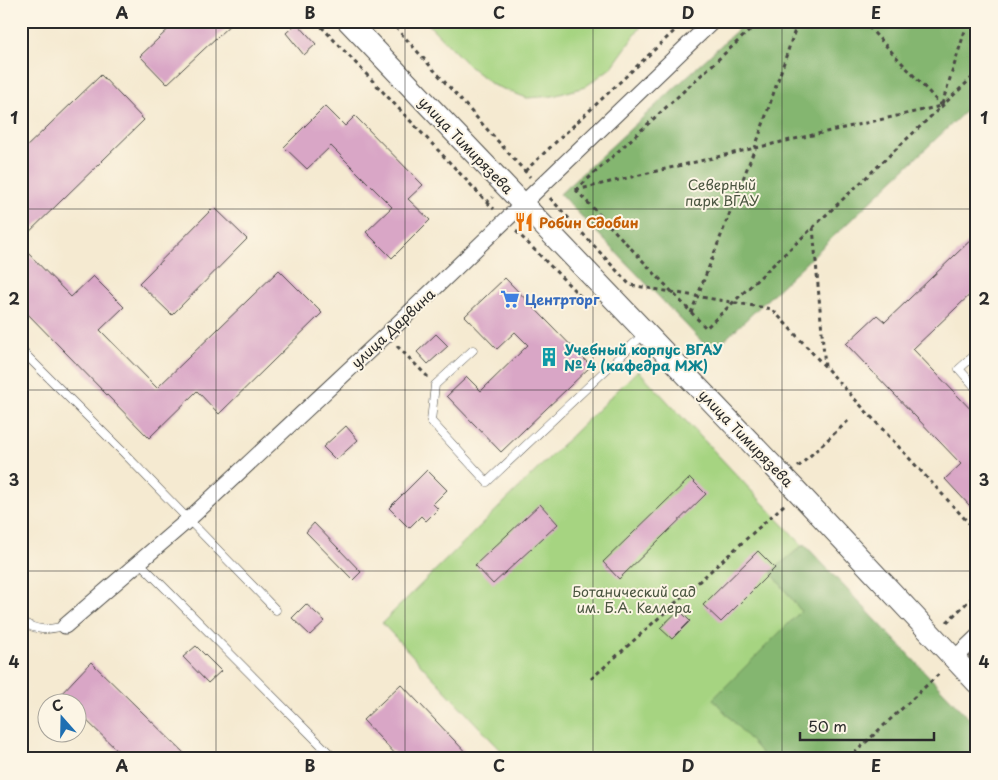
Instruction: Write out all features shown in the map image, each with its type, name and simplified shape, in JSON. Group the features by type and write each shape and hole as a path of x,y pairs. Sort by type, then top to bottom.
{"main road":[{"name":"улица Тимирязева","path":"348,21 798,492 977,683"}],"street":[{"name":"улица Дарвина","path":"65,626 188,520 386,335 713,21"},
{"path":"954,659 977,637"}],"lane":[{"path":"473,350 435,385 431,421 487,482 646,333"},
{"path":"21,350 276,610"},
{"path":"977,353 959,369 977,389"},
{"path":"139,562 335,759"},
{"path":"21,621 31,627 44,630 65,626"}],"path":[{"path":"390,21 630,286 772,309 977,532"},
{"path":"525,171 685,21"},
{"path":"576,190 760,21"},
{"path":"691,313 755,148 798,21"},
{"path":"863,21 942,106"},
{"path":"942,106 968,21"},
{"path":"576,190 706,328 977,72"},
{"path":"576,190 942,106"},
{"path":"813,227 826,368"},
{"path":"386,335 435,385"},
{"path":"794,471 849,420"},
{"path":"591,679 798,492"},
{"path":"848,759 954,659"}],"green space":[{"path":"425,21 642,21 640,28 612,67 585,87 553,96 527,98 493,85 469,66"},
{"name":"Северный парк ВГАУ","path":"747,21 977,21 977,100 712,352 560,194"},
{"name":"Ботанический сад им. Б.А. Келлера","path":"638,370 977,731 977,759 509,759 382,623"},
{"path":"804,544 977,727 977,759 767,759 713,699 801,611 771,572"}],"building":[{"path":"177,21 234,21 167,84 140,56"},
{"path":"297,23 316,44 304,55 286,33"},
{"path":"101,75 144,120 21,240 21,152"},
{"path":"325,106 345,126 355,116 423,185 408,199 430,220 392,258 366,232 392,207 331,146 307,169 284,147"},
{"path":"214,207 247,239 172,315 139,283"},
{"path":"977,234 977,288 913,349 977,416 977,499 970,506 945,479 961,464 846,344 877,315 885,322"},
{"path":"21,246 71,297 93,276 124,307 100,330 157,388 279,270 322,313 219,414 197,391 149,438 21,307"},
{"name":"Учебный корпус ВГАУ № 4 (кафедра МЖ)","path":"505,278 591,366 501,452 447,396 467,377 481,391 528,345 515,332 497,349 465,316"},
{"path":"436,334 448,346 428,364 417,352"},
{"path":"346,426 358,440 336,460 323,447"},
{"path":"427,470 447,490 433,504 438,509 426,521 421,516 409,528 389,508"},
{"path":"690,478 706,494 619,579 603,562"},
{"path":"540,504 558,524 493,584 475,565"},
{"path":"314,523 361,572 353,580 306,532"},
{"path":"758,551 775,568 721,622 703,605"},
{"path":"306,604 325,621 310,635 292,618"},
{"path":"679,610 690,621 672,639 660,628"},
{"path":"196,646 221,671 208,683 183,657"},
{"path":"91,662 190,759 126,759 88,722 88,692 63,692"},
{"path":"401,684 472,759 400,759 363,720"}],"place":[{"name":"Робин Сдобин","path":"524,222"},
{"name":"Центрторг","path":"510,299"},
{"name":"Учебный корпус ВГАУ № 4 (кафедра МЖ)","path":"549,357"}]}
